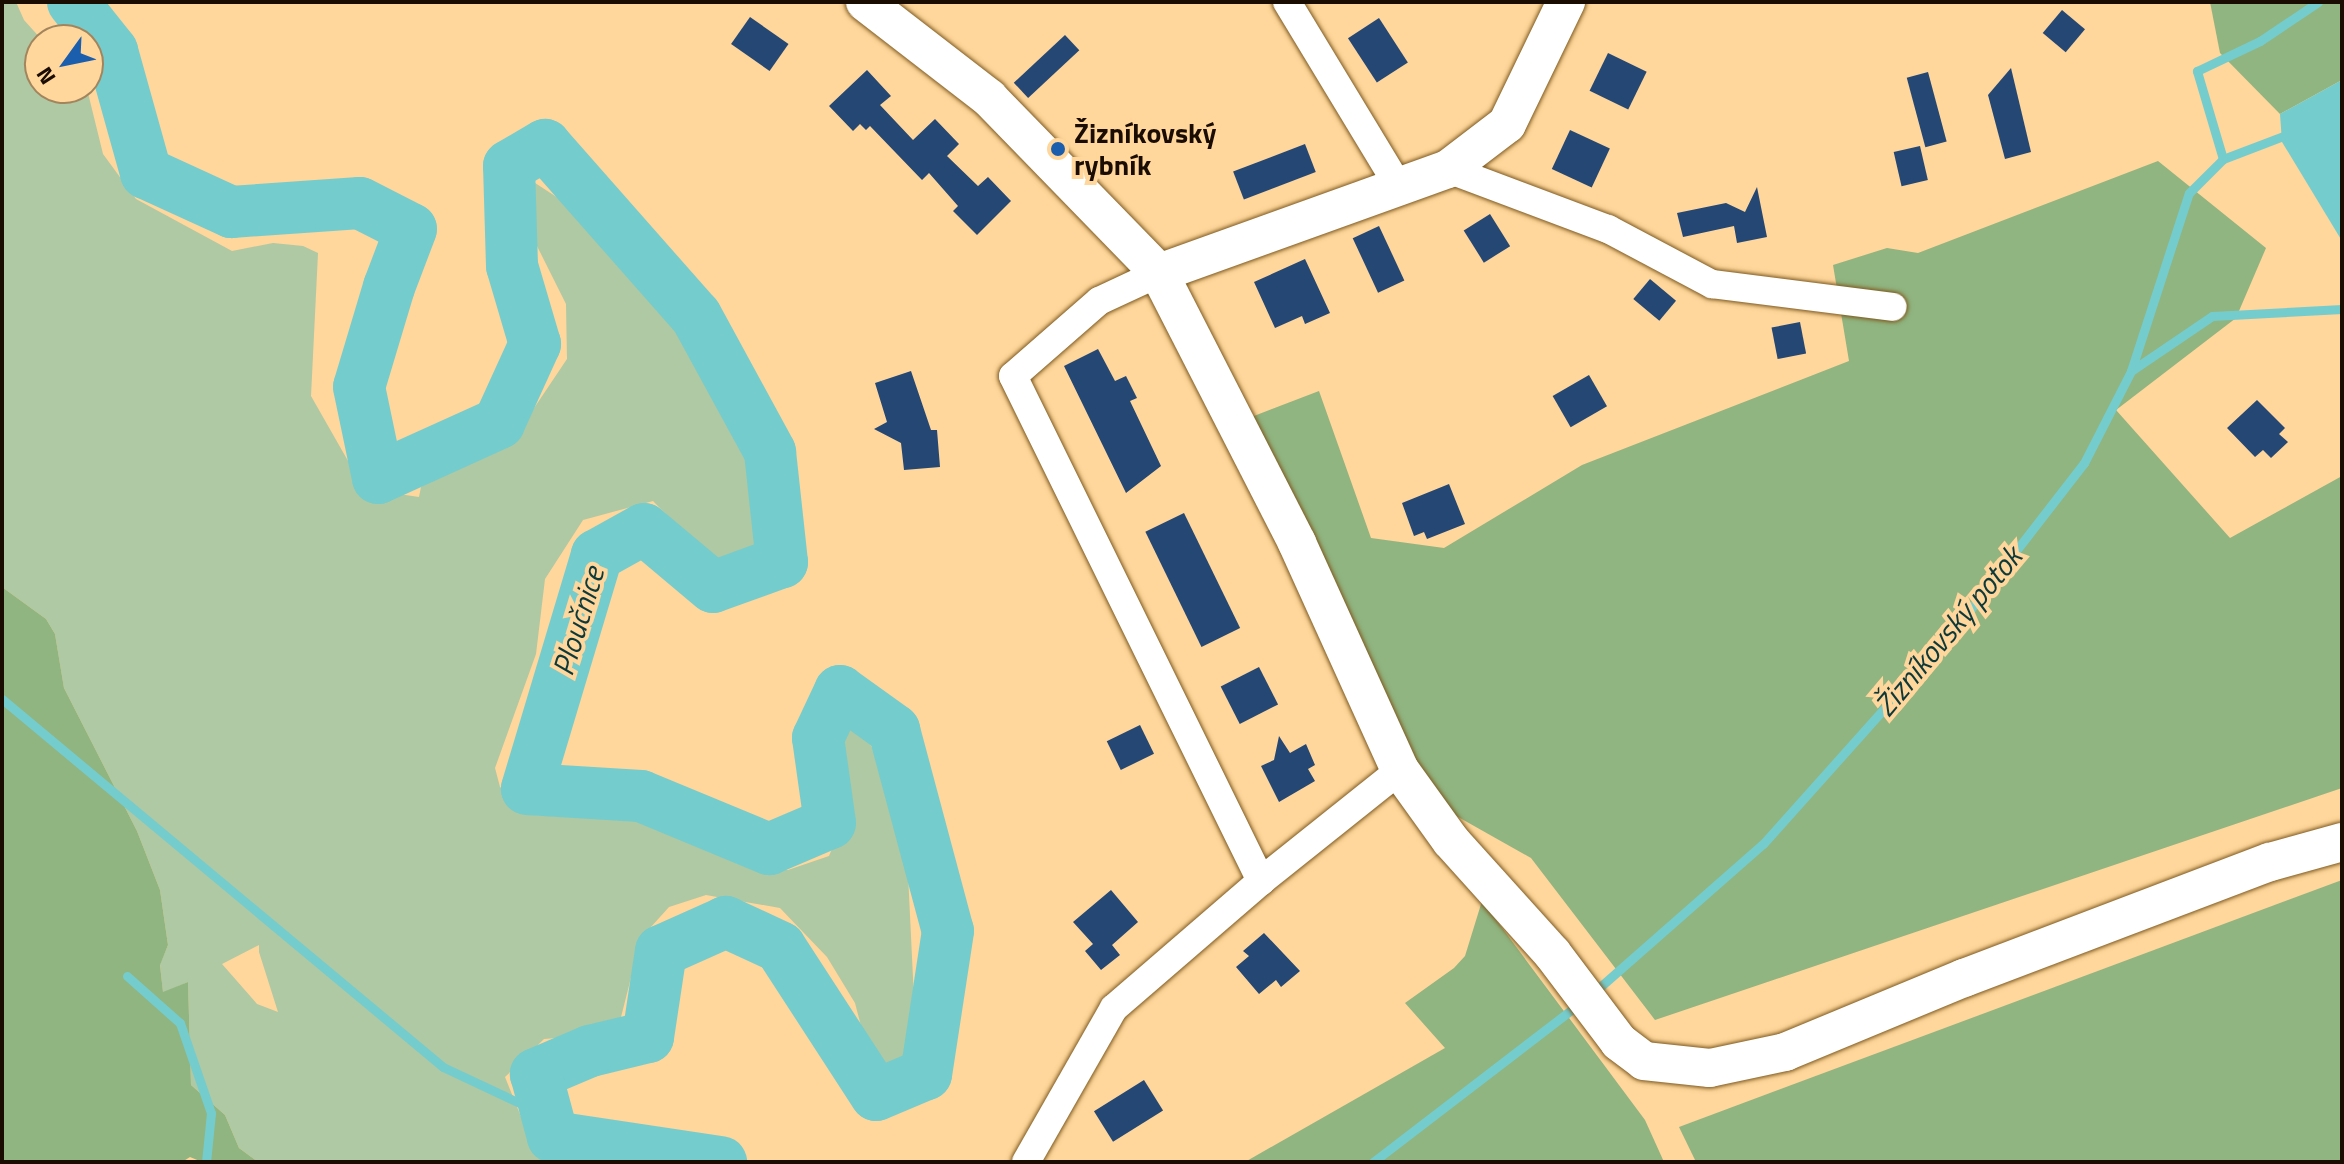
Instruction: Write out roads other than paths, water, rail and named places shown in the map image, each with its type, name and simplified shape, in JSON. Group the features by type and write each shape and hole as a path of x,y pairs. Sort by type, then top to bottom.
{"street":[{"path":"865,2 989,98 1159,273 1297,543 1400,770 1451,841 1552,953 1619,1042 1644,1061 1710,1068 1785,1052 1964,978 2270,862 2342,842"},
{"path":"1287,2 1399,187"},
{"path":"1261,881 1013,376 1099,301 1159,273 1448,169 1507,124 1566,2"},
{"path":"1448,169 1608,229 1712,284 1893,307"},
{"path":"1026,1162 1114,1008 1261,881 1400,770"}],"water":[{"path":"2342,80 2342,241 2282,142 2280,114"}],"waterway":[{"name":"Ploučnice","path":"73,2 112,51 146,173 231,212 360,203 411,229 389,287 359,387 378,478 499,423 535,344 512,266 509,166 545,145 696,316 770,452 782,562 713,587 644,529 597,555 527,789 641,796 769,849 830,823 818,738 840,691 894,730 948,931 926,1074 876,1095 780,947 726,922 661,951 648,1037 590,1051 536,1074 553,1137 721,1162"},
{"name":"Žizníkovský potok","path":"1592,994 1763,844 1956,628 2084,463 2131,371 2189,193 2223,159 2197,71 2260,41 2318,2"},
{"path":"2223,159 2286,135 2293,137"},
{"path":"2131,371 2212,316 2342,309"},
{"path":"2,699 443,1067 547,1116"},
{"path":"127,976 180,1023 211,1113 206,1162"},
{"name":"Žizníkovský potok","path":"1373,1162 1580,1003"}],"place":[{"name":"Žizníkovský rybník","path":"1058,149"}]}
